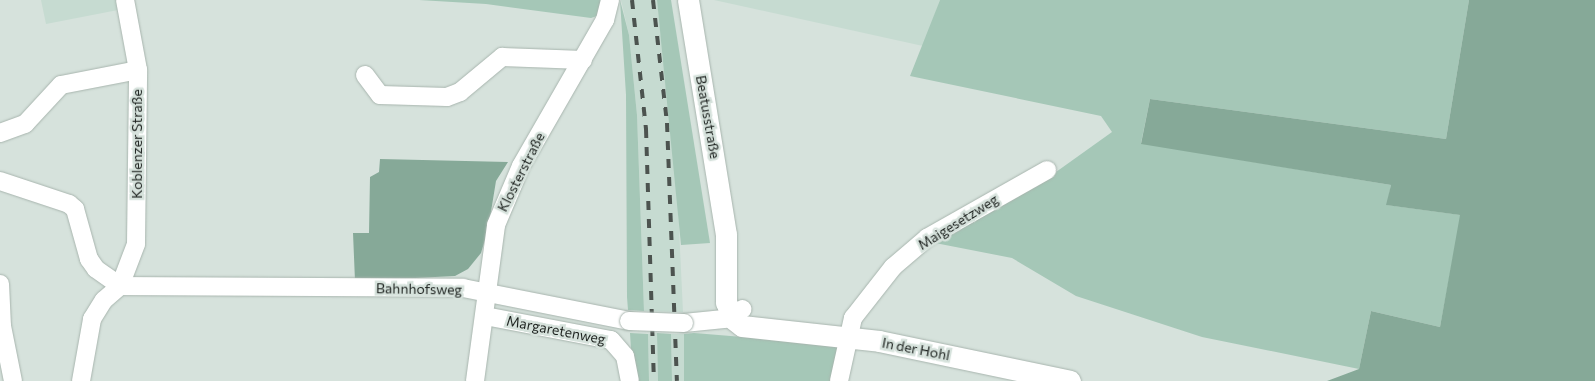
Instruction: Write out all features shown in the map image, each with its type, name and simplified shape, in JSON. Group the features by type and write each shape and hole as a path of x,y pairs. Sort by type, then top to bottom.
{"street":[{"name":"Koblenzer Straße","path":"120,286 136,244 138,70 125,0"},
{"name":"Klosterstraße","path":"475,381 496,225 521,166 606,20 610,0"},
{"name":"Beatusstraße","path":"688,0 726,234 726,302 737,313"},
{"path":"365,75 380,95 448,97 460,92 502,57 583,60"},
{"path":"0,134 25,124 61,85 138,70"},
{"name":"Maigesetzweg","path":"839,381 853,318 904,257 927,238 1047,170"},
{"path":"0,181 69,204 75,209 89,259 96,270 120,286 104,300 92,319 80,381"},
{"path":"0,284 2,326 13,381"},
{"name":"Bahnhofsweg","path":"120,286 463,288 629,321 684,323 737,313"},
{"name":"In der Hohl","path":"737,313 742,326 848,336 1070,381"},
{"name":"Margaretenweg","path":"485,316 611,340 625,356 630,381"}],"shaded area":[{"path":"41,0 116,0 118,10 46,24"},
{"path":"419,0 601,0 597,16 591,18 486,4"},
{"path":"620,0 629,35 637,115 644,311 628,310 626,95"},
{"path":"621,0 657,0 677,185 683,312 644,311 637,115 629,35"},
{"path":"657,0 671,0 710,243 681,245"},
{"path":"714,0 940,0 923,46"},
{"path":"940,0 1469,0 1446,139 1150,99 1141,143 1391,185 1387,205 1461,215 1440,327 1371,311 1359,369 1202,337 1076,296 1012,258 930,242 1056,172 1112,132 1101,116 910,76"},
{"path":"630,333 648,334 649,381 633,381"},
{"path":"657,333 658,381 649,381 648,334"},
{"path":"657,333 671,334 672,381 658,381"},
{"path":"694,333 842,345 835,381 684,381 684,334"},
{"path":"671,334 684,334 684,381 672,381"}],"green space":[{"path":"1469,0 1595,0 1595,381 1327,381 1359,369 1371,311 1440,327 1460,215 1386,205 1391,185 1141,144 1150,99 1446,139"},
{"path":"380,159 508,162 496,181 488,230 481,253 468,269 455,276 355,281 353,233 369,233 370,177 379,172"}],"railway":[{"path":"632,0 646,129 654,381"},
{"path":"653,0 667,123 677,381"}]}
